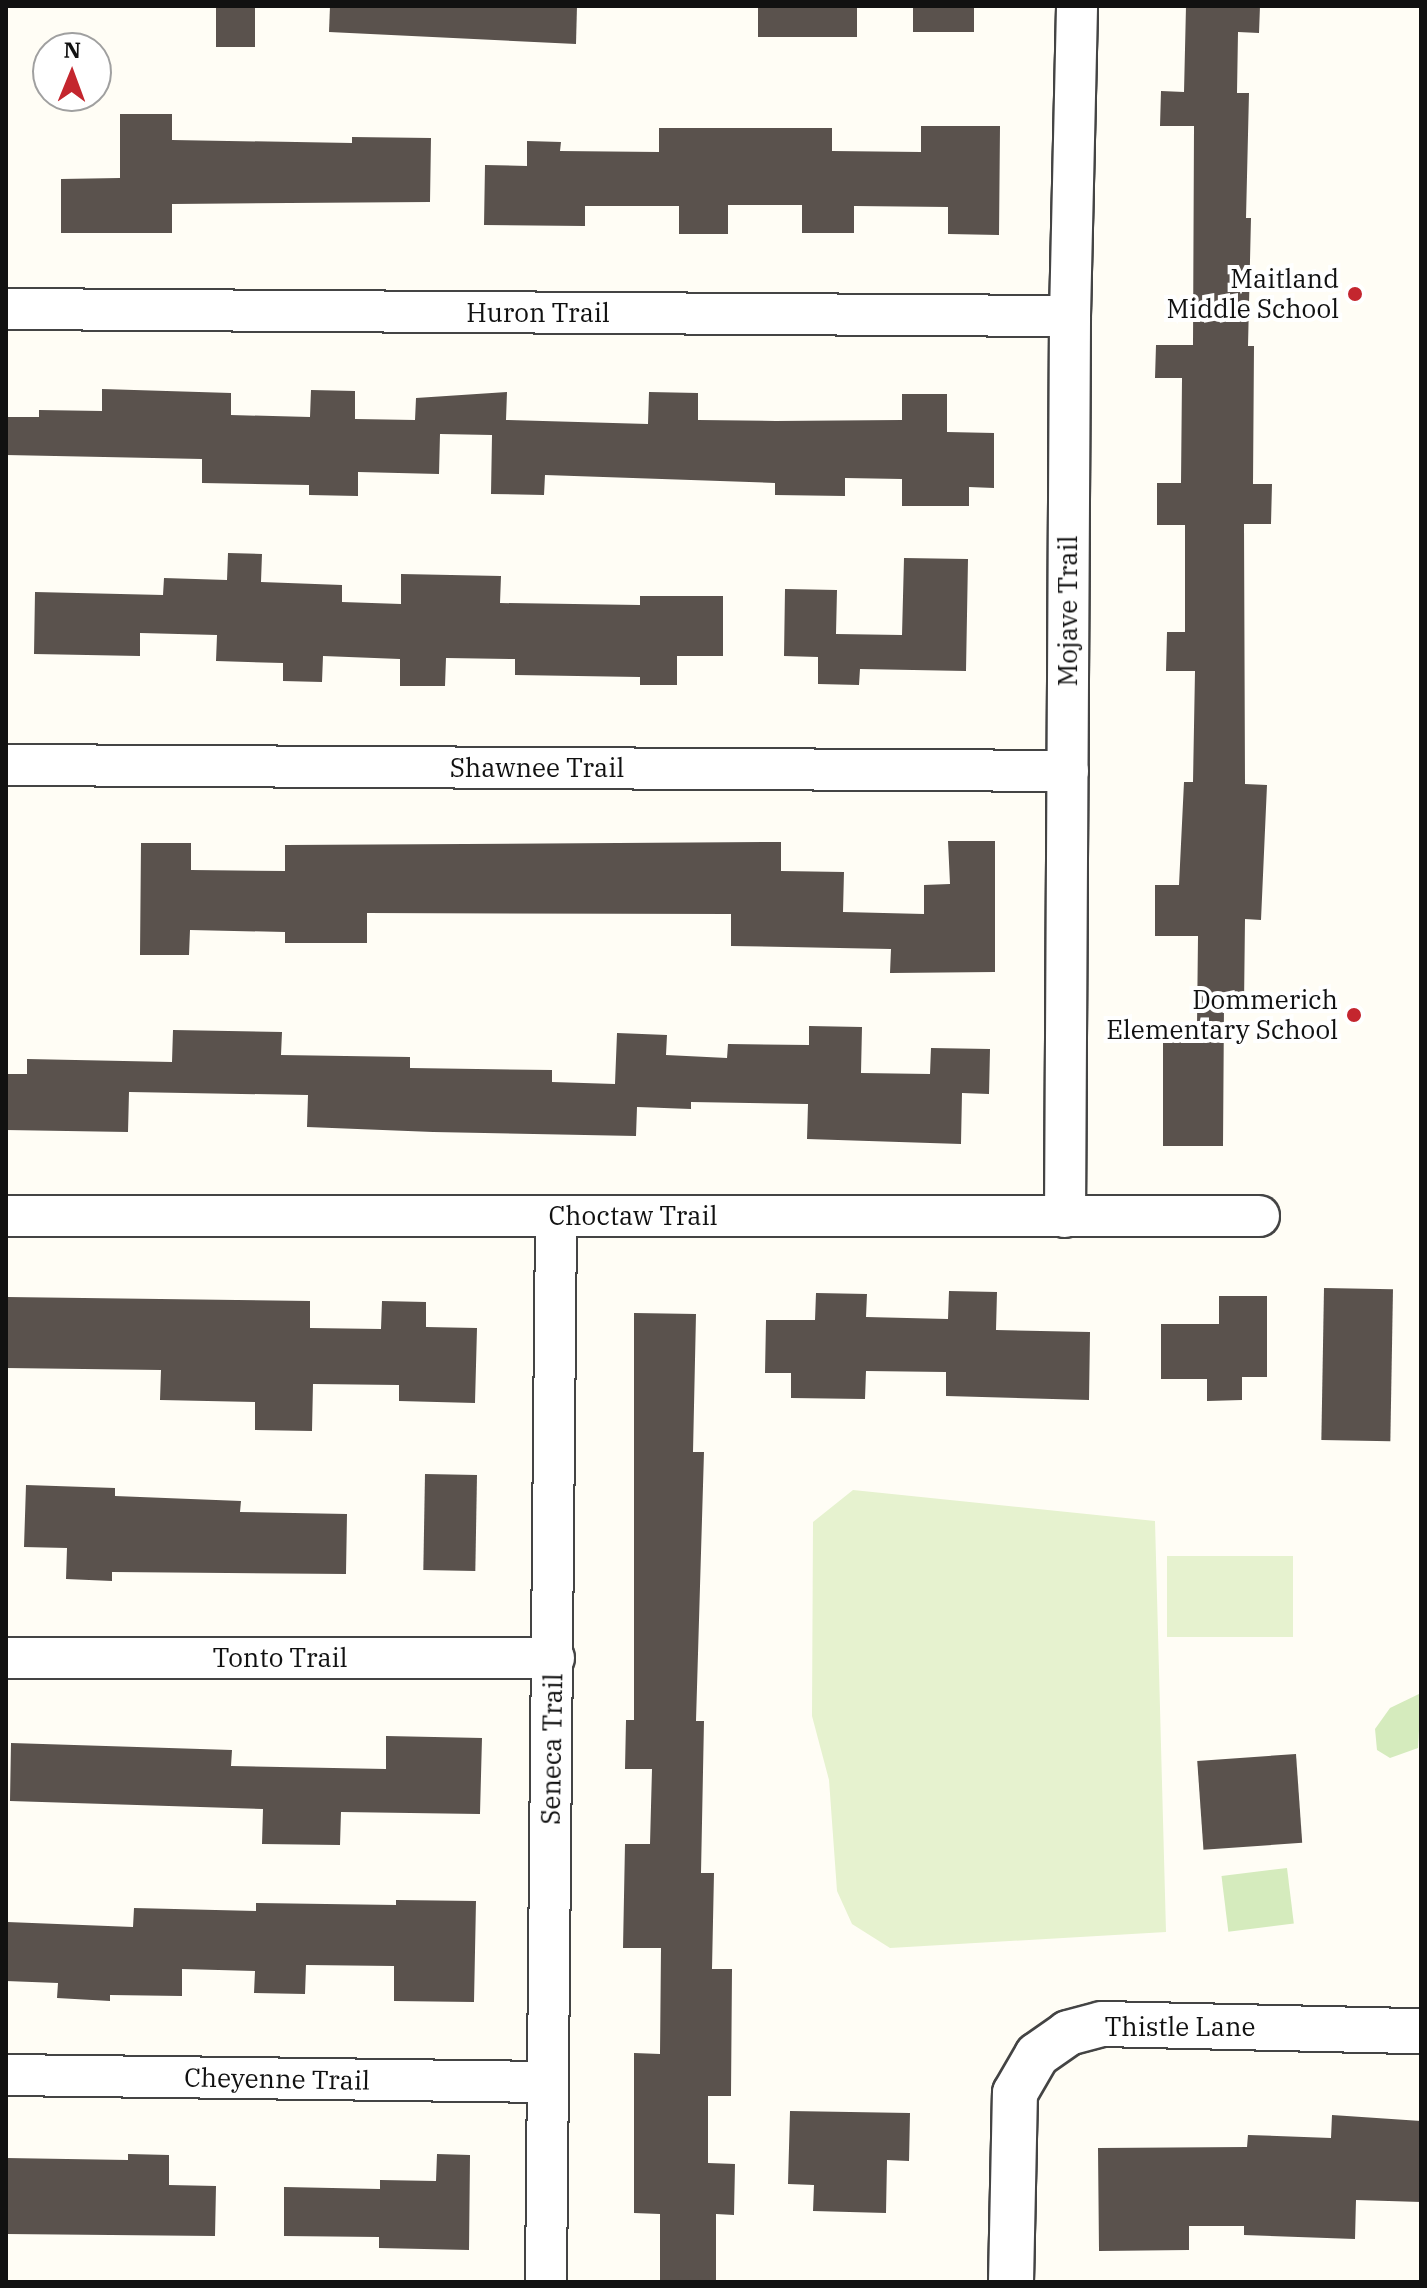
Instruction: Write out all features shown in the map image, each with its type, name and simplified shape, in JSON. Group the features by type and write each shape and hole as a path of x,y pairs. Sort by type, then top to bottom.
{"street":[{"name":"Mojave Trail","path":"1065,1217 1070,316 1077,6"},
{"name":"Huron Trail","path":"6,309 1070,316"},
{"name":"Shawnee Trail","path":"6,765 1068,771"},
{"name":"Choctaw Trail","path":"6,1216 1259,1216"},
{"name":"Seneca Trail","path":"546,2282 556,1216"},
{"name":"Tonto Trail","path":"6,1658 554,1658"},
{"name":"Thistle Lane","path":"1011,2282 1015,2093 1037,2055 1068,2033 1102,2024 1421,2031"},
{"name":"Cheyenne Trail","path":"6,2075 548,2082"}],"green space":[{"path":"853,1490 1155,1521 1166,1932 890,1948 852,1924 837,1891 829,1780 812,1716 813,1522"},
{"path":"1167,1556 1293,1556 1293,1637 1167,1637"},
{"path":"1421,1693 1418,1748 1390,1758 1377,1750 1375,1729 1390,1708"},
{"path":"1287,1868 1294,1924 1228,1932 1221,1876"}],"building":[{"path":"216,6 255,6 255,47 216,47"},
{"path":"330,6 577,6 576,44 329,32"},
{"path":"758,6 857,6 857,37 758,37"},
{"path":"913,6 974,6 974,32 913,32"},
{"path":"1186,6 1260,6 1259,33 1238,32 1237,93 1249,93 1246,218 1251,218 1248,346 1254,346 1253,484 1272,484 1271,524 1244,524 1245,784 1267,785 1261,920 1245,919 1244,1005 1224,1005 1223,1146 1163,1146 1163,1026 1197,1026 1198,936 1155,936 1155,885 1179,885 1184,782 1193,782 1195,671 1166,671 1167,632 1185,632 1185,525 1157,525 1157,483 1181,483 1182,378 1155,378 1156,345 1193,345 1194,126 1160,126 1161,91 1184,92"},
{"path":"120,114 172,114 172,140 352,143 352,137 431,138 430,202 172,204 172,233 61,233 61,179 120,178"},
{"path":"921,126 1000,126 999,235 948,234 948,207 854,206 854,233 802,233 802,205 728,205 728,234 679,234 679,206 585,206 585,226 484,225 485,165 527,166 527,141 561,142 560,151 659,152 659,128 832,128 832,151 921,152"},
{"path":"102,389 231,393 231,415 310,417 311,390 355,391 355,419 415,420 416,398 507,392 506,420 648,424 649,392 698,393 698,420 776,421 902,420 902,394 947,394 947,432 994,433 994,488 969,487 969,506 902,506 902,479 845,478 845,496 775,495 775,483 545,475 544,495 491,494 492,435 440,434 439,474 358,472 358,496 309,495 309,485 202,483 202,459 6,455 6,417 39,417 39,410 102,411"},
{"path":"228,553 262,554 261,582 342,585 342,602 401,604 401,574 501,576 500,603 640,605 640,596 723,596 723,656 677,656 677,685 640,685 640,677 515,675 515,659 446,658 445,686 400,686 400,659 323,656 322,682 283,681 283,663 216,661 217,635 140,633 140,656 34,654 35,592 163,595 164,578 227,580"},
{"path":"904,558 968,559 966,671 860,669 859,685 818,684 818,657 784,656 785,589 837,590 836,634 902,635"},
{"path":"948,841 995,841 995,972 890,973 891,949 731,946 731,914 367,913 367,943 285,943 285,932 190,930 189,955 140,955 141,843 191,843 191,870 285,871 285,845 781,842 781,871 844,872 843,912 924,914 924,885 950,884"},
{"path":"809,1026 862,1027 861,1073 930,1074 931,1048 990,1049 989,1094 962,1093 961,1144 807,1139 808,1104 691,1102 691,1109 637,1107 636,1136 307,1127 308,1095 129,1092 128,1132 6,1130 6,1074 27,1074 27,1059 172,1062 173,1030 282,1032 281,1055 410,1057 410,1068 552,1070 552,1082 615,1084 617,1033 667,1035 666,1055 727,1058 728,1044 809,1045"},
{"path":"1324,1288 1393,1289 1390,1441 1321,1440"},
{"path":"949,1291 997,1292 996,1330 1090,1332 1089,1400 946,1396 946,1372 866,1371 865,1399 791,1398 791,1373 765,1373 766,1320 815,1320 816,1293 867,1294 866,1317 948,1319"},
{"path":"1219,1296 1267,1296 1267,1377 1242,1377 1242,1400 1207,1401 1207,1379 1161,1379 1161,1324 1219,1324"},
{"path":"7,1297 310,1301 310,1328 381,1329 382,1301 426,1302 426,1327 477,1328 475,1403 399,1401 399,1385 313,1384 312,1431 255,1430 255,1402 160,1400 161,1370 6,1368"},
{"path":"634,1313 696,1314 693,1452 704,1452 696,1721 704,1721 701,1873 714,1873 712,1969 732,1969 731,2096 708,2096 708,2163 735,2164 734,2215 716,2214 716,2282 660,2282 660,2214 634,2213 634,2053 660,2054 661,1948 623,1948 625,1844 650,1844 652,1769 625,1769 626,1720 634,1720"},
{"path":"425,1474 477,1475 475,1571 423,1570"},
{"path":"26,1485 115,1488 115,1496 241,1501 240,1512 347,1514 346,1574 112,1572 112,1581 66,1579 67,1548 24,1547"},
{"path":"386,1736 482,1738 480,1814 341,1812 340,1845 262,1844 263,1809 10,1801 11,1743 232,1750 231,1766 386,1769"},
{"path":"1296,1754 1302,1843 1203,1850 1197,1761"},
{"path":"396,1900 476,1901 474,2002 394,2001 394,1966 306,1965 305,1994 254,1993 255,1971 182,1969 182,1996 110,1995 110,2001 57,1998 58,1983 6,1981 7,1922 133,1927 134,1908 256,1911 256,1903 396,1905"},
{"path":"790,2111 910,2113 909,2161 887,2160 886,2213 813,2211 814,2185 788,2184"},
{"path":"1332,2115 1421,2121 1421,2202 1356,2200 1355,2239 1244,2235 1244,2226 1189,2226 1189,2250 1099,2251 1098,2148 1247,2147 1248,2135 1331,2138"},
{"path":"128,2154 169,2155 169,2185 216,2186 215,2236 6,2234 6,2158 128,2160"},
{"path":"437,2154 470,2155 469,2250 379,2248 379,2237 284,2236 284,2187 380,2189 380,2180 436,2181"}],"place":[{"name":"Maitland Middle School","path":"1355,294"},
{"name":"Dommerich Elementary School","path":"1354,1015"}]}
